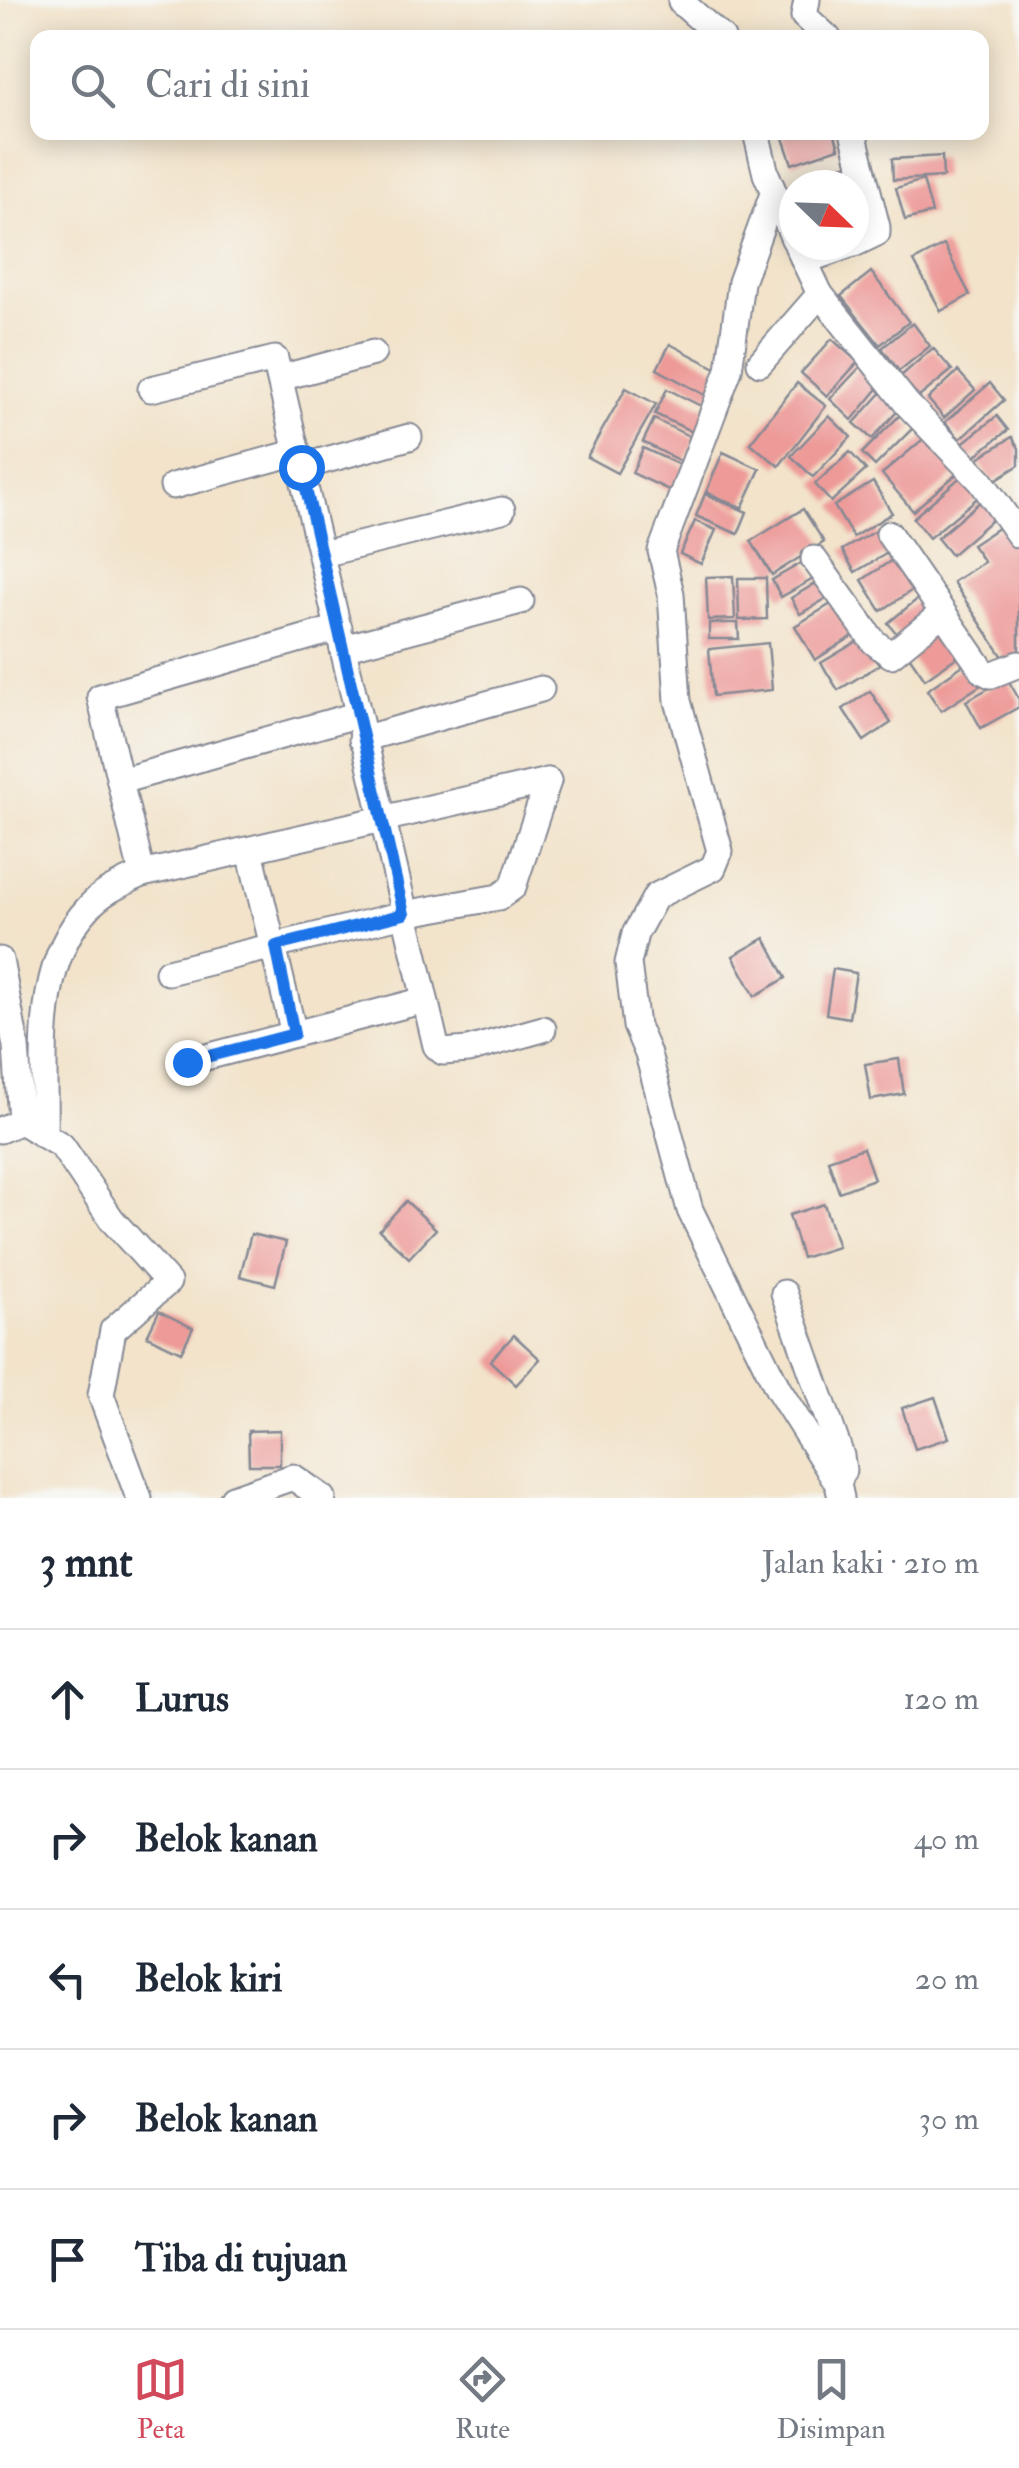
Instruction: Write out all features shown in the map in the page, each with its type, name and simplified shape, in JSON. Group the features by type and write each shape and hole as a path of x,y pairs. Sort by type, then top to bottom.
{"street":[{"path":"807,0 804,16 819,30"},
{"path":"681,2 713,30"},
{"path":"758,140 779,207"},
{"path":"855,140 863,170"},
{"path":"773,194 741,282 729,370 661,551 671,594 678,701 720,852 713,868 656,896 635,934 628,962 636,1026 648,1054 690,1210 778,1390 839,1491"},
{"path":"869,195 877,227 877,233 869,237"},
{"path":"803,260 820,294 907,404 981,481 1019,535"},
{"path":"760,362 820,294"},
{"path":"280,378 373,353"},
{"path":"151,389 276,359 380,819 436,1046 444,1052 468,1050 543,1029"},
{"path":"172,486 409,437"},
{"path":"322,554 502,510"},
{"path":"888,534 987,674 1019,664"},
{"path":"814,559 874,642 890,655 941,614"},
{"path":"142,874 100,697 341,638 521,601"},
{"path":"120,781 541,689"},
{"path":"22,1128 53,967 88,908 107,892 142,874 548,781 514,887 498,897 404,914 168,972"},
{"path":"250,850 294,1034"},
{"path":"0,960 16,1046 22,1128"},
{"path":"187,1062 425,1000"},
{"path":"22,1128 62,1146 112,1220 168,1282 113,1330 101,1395 139,1498"},
{"path":"784,1293 841,1456 839,1491"},
{"path":"233,1498 293,1477 323,1498"}],"building":[{"path":"784,140 836,140 839,148 792,164"},
{"path":"942,156 943,177 893,180 892,159"},
{"path":"856,162 858,170 827,170"},
{"path":"923,180 932,213 905,220 896,188"},
{"path":"944,245 970,295 941,311 914,261"},
{"path":"871,272 909,322 880,345 841,296"},
{"path":"913,323 930,346 899,371 882,348"},
{"path":"832,339 858,362 827,396 801,373"},
{"path":"670,344 723,372 709,397 657,369"},
{"path":"933,348 952,370 919,397 901,376"},
{"path":"865,362 881,385 852,420 830,399"},
{"path":"958,371 975,390 944,418 928,399"},
{"path":"797,383 826,406 779,466 750,443"},
{"path":"990,383 1004,400 960,439 945,422"},
{"path":"626,388 656,404 617,473 587,457"},
{"path":"667,389 711,411 699,435 655,414"},
{"path":"885,389 903,405 872,439 854,423"},
{"path":"900,415 913,428 875,466 862,453"},
{"path":"829,416 851,437 813,477 791,456"},
{"path":"997,416 1008,430 971,459 960,445"},
{"path":"654,419 695,439 684,463 643,442"},
{"path":"928,435 959,472 913,511 882,474"},
{"path":"1012,437 1019,448 1019,465 992,482 977,459"},
{"path":"643,448 684,467 673,492 632,473"},
{"path":"723,452 760,469 742,508 706,492"},
{"path":"850,452 866,470 831,502 815,484"},
{"path":"964,474 981,495 929,538 913,518"},
{"path":"873,482 892,513 853,537 834,506"},
{"path":"705,494 747,512 738,534 696,516"},
{"path":"988,495 1002,511 951,555 937,538"},
{"path":"803,509 824,542 772,575 751,541"},
{"path":"695,521 716,530 701,564 680,554"},
{"path":"1007,522 1019,540 1019,660 1009,666 953,582 984,562 972,545"},
{"path":"877,530 889,552 855,572 842,550"},
{"path":"895,558 914,589 881,611 862,580"},
{"path":"805,561 815,578 781,597 772,580"},
{"path":"733,576 735,619 708,620 706,577"},
{"path":"738,578 766,578 767,619 739,620"},
{"path":"823,579 832,595 800,614 791,598"},
{"path":"920,597 934,615 903,641 888,623"},
{"path":"836,601 856,634 815,660 795,626"},
{"path":"709,623 738,623 739,639 709,639"},
{"path":"940,626 960,655 925,679 905,650"},
{"path":"863,638 879,665 838,690 821,663"},
{"path":"768,643 772,690 713,696 709,649"},
{"path":"966,663 981,685 941,711 927,690"},
{"path":"1007,678 1019,699 1019,707 981,728 966,701"},
{"path":"870,691 891,723 864,741 843,709"},
{"path":"765,938 786,978 755,996 733,956"},
{"path":"833,969 856,973 849,1018 826,1014"},
{"path":"899,1059 904,1094 871,1100 865,1064"},
{"path":"863,1148 874,1179 839,1192 828,1160"},
{"path":"406,1201 436,1229 409,1258 379,1230"},
{"path":"824,1204 838,1247 802,1258 789,1215"},
{"path":"251,1234 286,1242 275,1285 240,1276"},
{"path":"159,1311 193,1328 181,1352 147,1336"},
{"path":"514,1335 540,1359 516,1385 490,1361"},
{"path":"935,1397 949,1438 915,1449 902,1408"},
{"path":"280,1430 280,1465 249,1465 248,1431"}],"route":[{"path":"187,1062 294,1034 276,946 404,914 301,467"}]}
